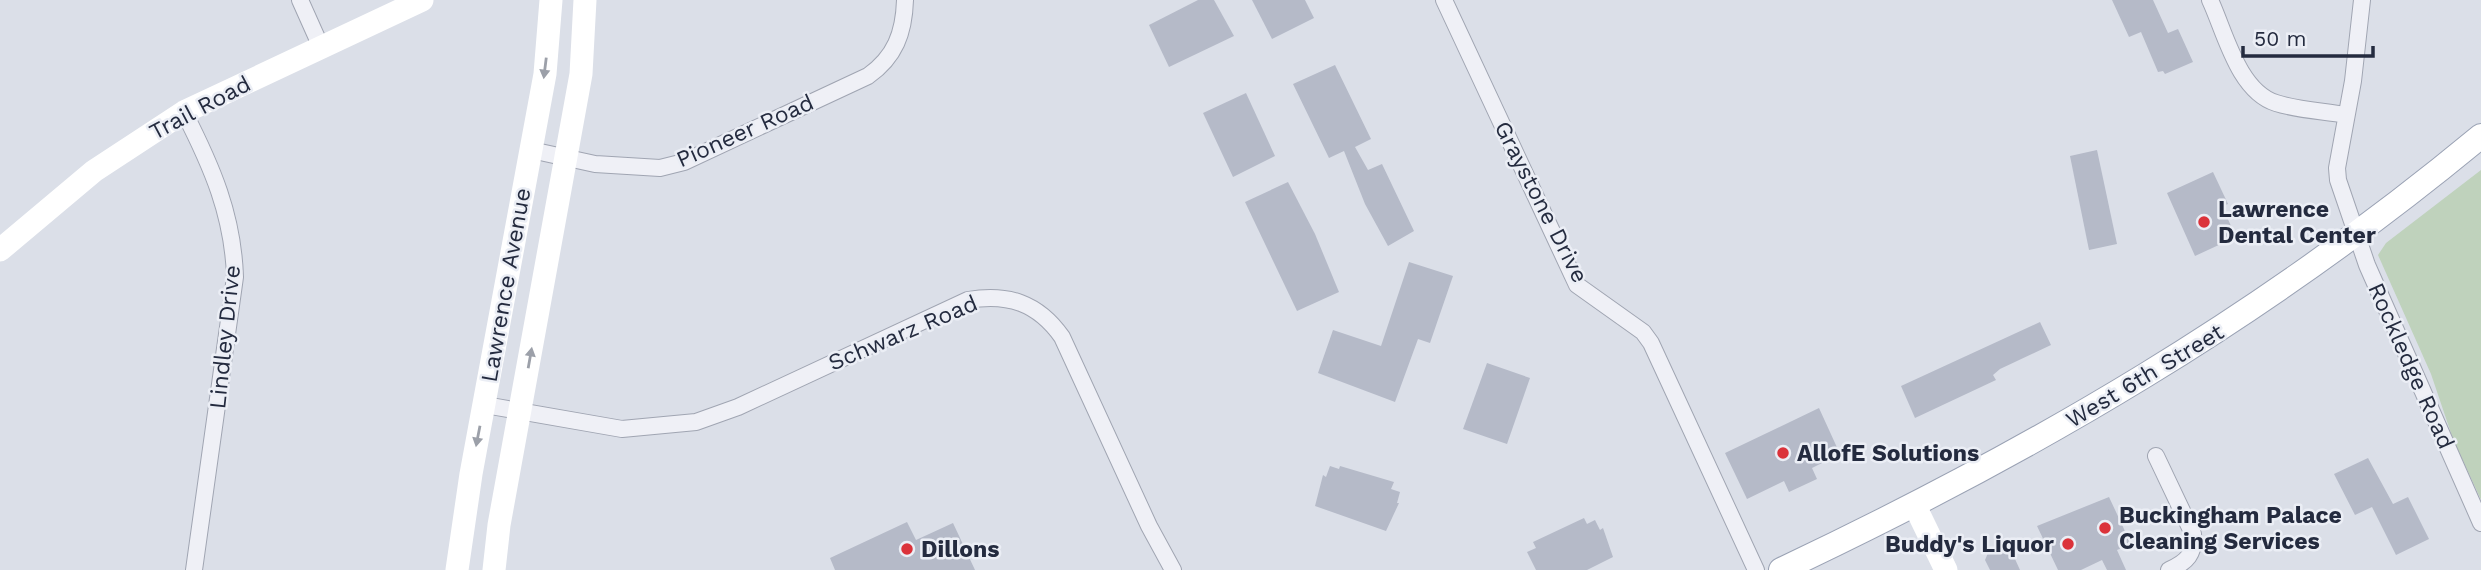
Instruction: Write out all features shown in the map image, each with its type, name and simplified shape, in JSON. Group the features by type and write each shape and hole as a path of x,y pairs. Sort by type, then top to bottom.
{"main road":[{"name":"West 6th Street","path":"1781,570 1915,506 2136,383 2226,327 2356,235 2481,136"}],"street":[{"path":"300,0 321,47"},
{"name":"Trail Road","path":"0,250 94,171 184,113 422,0"},
{"name":"Lawrence Avenue","path":"457,570 545,74 551,0"},
{"name":"Lawrence Avenue","path":"494,570 580,74 585,0"},
{"name":"Pioneer Road","path":"531,150 640,169 684,162 868,76 882,66 900,36 905,0"},
{"name":"Graystone Drive","path":"1444,0 1577,285 1643,332 1651,343 1756,570"},
{"path":"2210,0 2244,74 2261,95 2277,103 2346,115"},
{"name":"Rockledge Road","path":"2362,0 2337,168 2367,265 2481,523"},
{"name":"Lindley Drive","path":"184,113 214,171 224,200 232,229 235,277 194,570"},
{"name":"Schwarz Road","path":"485,405 622,429 696,422 738,407 968,300 1007,298 1037,310 1062,337 1149,526 1173,570"},
{"path":"2156,456 2193,534 2194,544 2186,561 2169,570"},
{"path":"1915,506 1945,570"}],"green space":[{"path":"2481,170 2481,500 2453,439 2431,374 2378,255 2386,243"}],"building":[{"path":"1198,0 1214,0 1234,36 1169,67 1149,25"},
{"path":"1252,0 1305,0 1314,18 1272,39"},
{"path":"2112,0 2153,0 2168,33 2178,29 2193,62 2165,74 2163,71 2158,72 2141,32 2129,37"},
{"path":"1335,65 1371,139 1355,147 1368,170 1382,164 1414,231 1388,246 1365,204 1344,151 1329,158 1293,84"},
{"path":"1246,93 1275,156 1233,177 1203,113"},
{"path":"2097,150 2117,244 2089,250 2070,156"},
{"name":"Lawrence Dental Center","path":"2213,172 2228,204 2222,206 2236,237 2195,256 2167,193"},
{"path":"1288,182 1315,234 1339,292 1297,311 1245,202"},
{"path":"1409,262 1453,276 1430,343 1418,339 1395,402 1318,373 1333,330 1381,346"},
{"path":"2040,322 2051,345 2000,369 1993,375 1996,380 1915,418 1901,386"},
{"path":"1487,363 1530,378 1507,444 1463,429"},
{"name":"AllofE Solutions","path":"1819,408 1840,454 1812,468 1817,479 1789,492 1784,481 1747,499 1725,453"},
{"path":"2368,458 2393,504 2408,497 2429,539 2396,555 2372,507 2355,515 2334,474"},
{"path":"1330,466 1339,469 1340,466 1394,482 1391,489 1400,492 1399,503 1386,531 1315,506 1323,475 1326,477"},
{"path":"2109,497 2131,544 2117,550 2126,570 2107,570 2102,560 2081,570 2058,570 2037,526"},
{"path":"1584,518 1587,524 1595,520 1600,530 1603,528 1613,557 1587,570 1536,570 1527,552 1536,548 1533,542"},
{"name":"Dillons","path":"907,522 916,540 953,523 975,570 835,570 830,558"},
{"path":"2003,546 2010,548 2020,570 1990,570 1985,560 1988,553"}],"place":[{"name":"Lawrence Dental Center","path":"2204,222"},
{"name":"AllofE Solutions","path":"1783,453"},
{"name":"Buckingham Palace Cleaning Services","path":"2105,528"},
{"name":"Buddy's Liquor","path":"2068,544"},
{"name":"Dillons","path":"907,549"}]}
